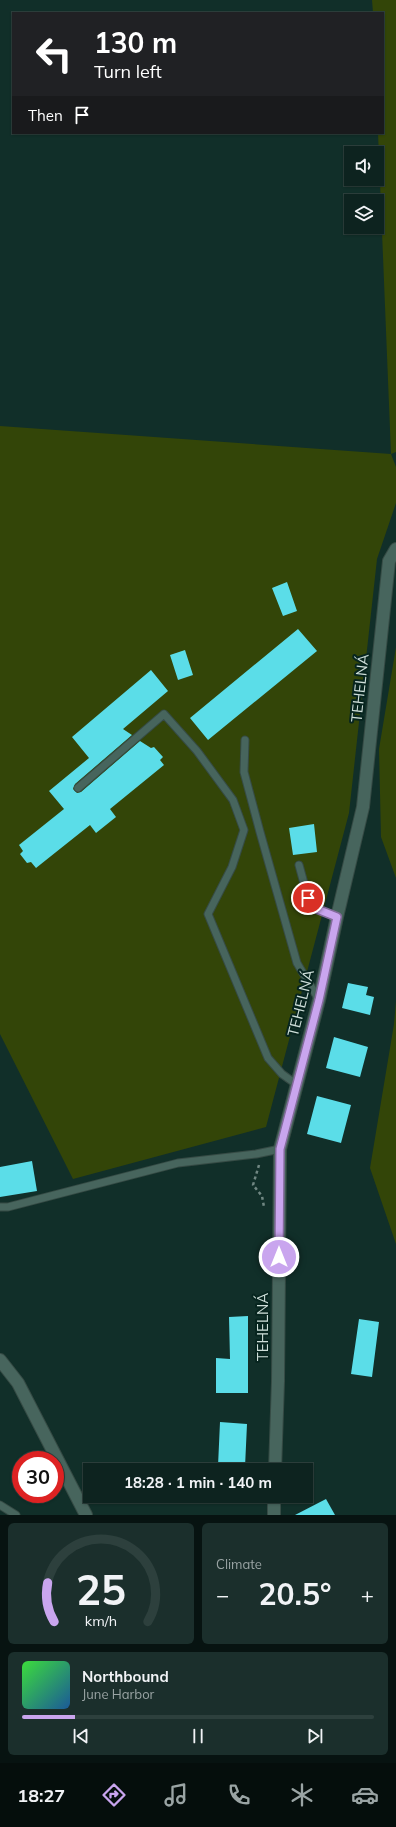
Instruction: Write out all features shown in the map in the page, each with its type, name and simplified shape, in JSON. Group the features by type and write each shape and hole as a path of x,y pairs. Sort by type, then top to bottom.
{"street":[{"name":"TEHELNÁ","path":"275,1463 278,1381 280,1149 319,1000 337,917 364,807 389,561 396,549"},
{"path":"0,1360 18,1383 86,1515"},
{"path":"274,1503 274,1515"}],"lane":[{"path":"78,788 164,714 206,763 233,800 244,830 232,867 208,914 268,1058 282,1074 296,1084"},
{"path":"245,740 244,772 297,963 319,1000"},
{"path":"299,865 308,898 317,909 337,917"},
{"path":"0,1207 8,1207 178,1163 256,1154 280,1149"},
{"path":"0,1505 16,1515"}],"green space":[{"path":"372,0 396,0 396,452 391,454 382,234 384,234 384,194 380,194 380,186 384,186 384,146 379,146 378,134 384,134 384,12 373,12"},
{"path":"0,426 391,454 396,467 396,503 377,559 349,813 266,1127 73,1179 0,1034"},
{"path":"396,647 396,878 381,837 379,749"},
{"path":"396,1001 396,1244 370,1168 394,1024"}],"building":[{"path":"287,582 297,611 283,616 272,588"},
{"path":"298,629 317,651 208,740 190,718"},
{"path":"185,650 193,675 178,680 170,655"},
{"path":"151,670 168,691 123,729 132,735 75,784 73,789 77,793 81,792 140,741 151,748 154,747 163,757 160,760 164,765 110,809 116,817 96,833 90,825 36,868 31,862 27,863 20,854 23,851 19,845 64,809 49,791 89,758 72,737"},
{"path":"314,824 317,852 293,855 289,828"},
{"path":"348,983 368,987 366,995 374,997 370,1015 342,1008"},
{"path":"334,1037 368,1047 360,1077 326,1068"},
{"path":"317,1096 351,1105 341,1143 307,1134"},
{"path":"32,1161 37,1191 0,1197 0,1167"},
{"path":"248,1316 248,1393 216,1393 216,1358 230,1359 229,1317"},
{"path":"359,1319 379,1322 372,1377 351,1374"},
{"path":"220,1422 247,1424 245,1463 218,1463"},
{"path":"326,1499 335,1515 295,1515"}],"route":[{"path":"279,1257 280,1149 319,1000 337,917 317,909 308,898"}]}
